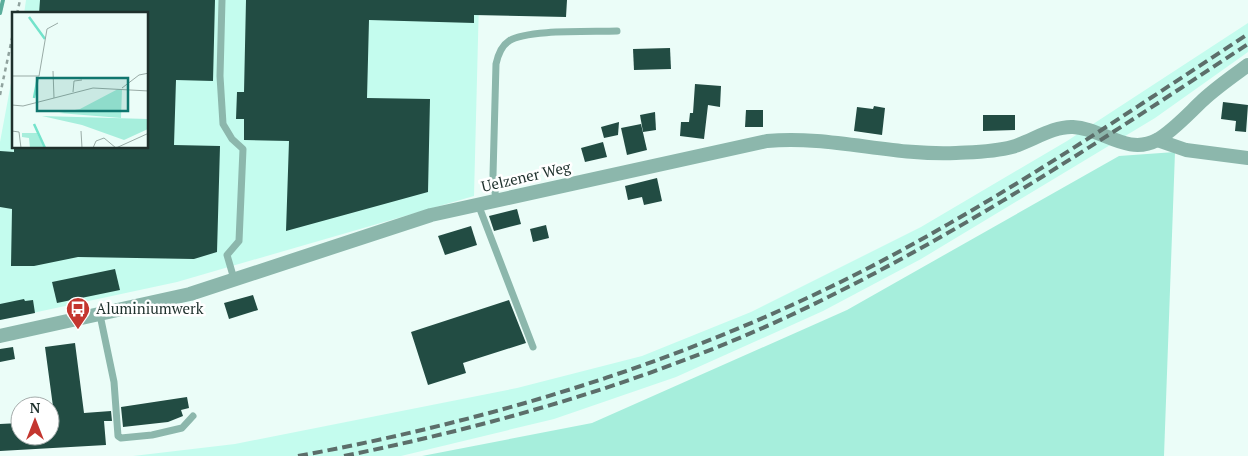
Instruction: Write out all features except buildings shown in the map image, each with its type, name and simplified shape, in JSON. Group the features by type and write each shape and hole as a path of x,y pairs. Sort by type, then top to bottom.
{"street":[{"path":"1248,65 1205,97 1157,140 1186,150 1248,158"},
{"name":"Uelzener Weg","path":"0,336 190,294 431,215 767,141 806,139 922,153 953,153 1000,150 1068,127 1084,128 1105,138 1133,144 1142,145 1157,140"}],"lane":[{"path":"222,0 220,76 223,124 232,139 244,149 239,241 226,255 234,279"},
{"path":"496,200 493,175 496,64 498,55 505,44 518,36 534,34 617,31"},
{"path":"478,204 532,347"},
{"path":"100,315 114,382 118,436 120,438 152,435 182,428 193,416"}],"path":[{"path":"0,95 12,38"}],"shaded area":[{"path":"26,0 479,0 474,196 177,282 0,320 0,142 12,78 12,149 149,149 149,12 24,12"},
{"path":"1248,23 1248,52 1155,118 921,259 823,311 676,377 554,419 401,456 133,456 235,444 517,388 642,356 751,312 921,227 1067,141"},
{"path":"1175,152 1164,456 422,456 592,423 847,310 1119,156"}],"waterway":[{"path":"0,13 3,0"}],"railway":[{"path":"298,456 448,424 594,382 666,357 737,329 807,298 876,264 971,211 1065,154 1248,34"},
{"path":"344,456 458,430 570,399 681,361 789,316 849,287 966,222 1080,153 1248,44"}],"place":[{"name":"Aluminiumwerk","path":"78,330"}]}
